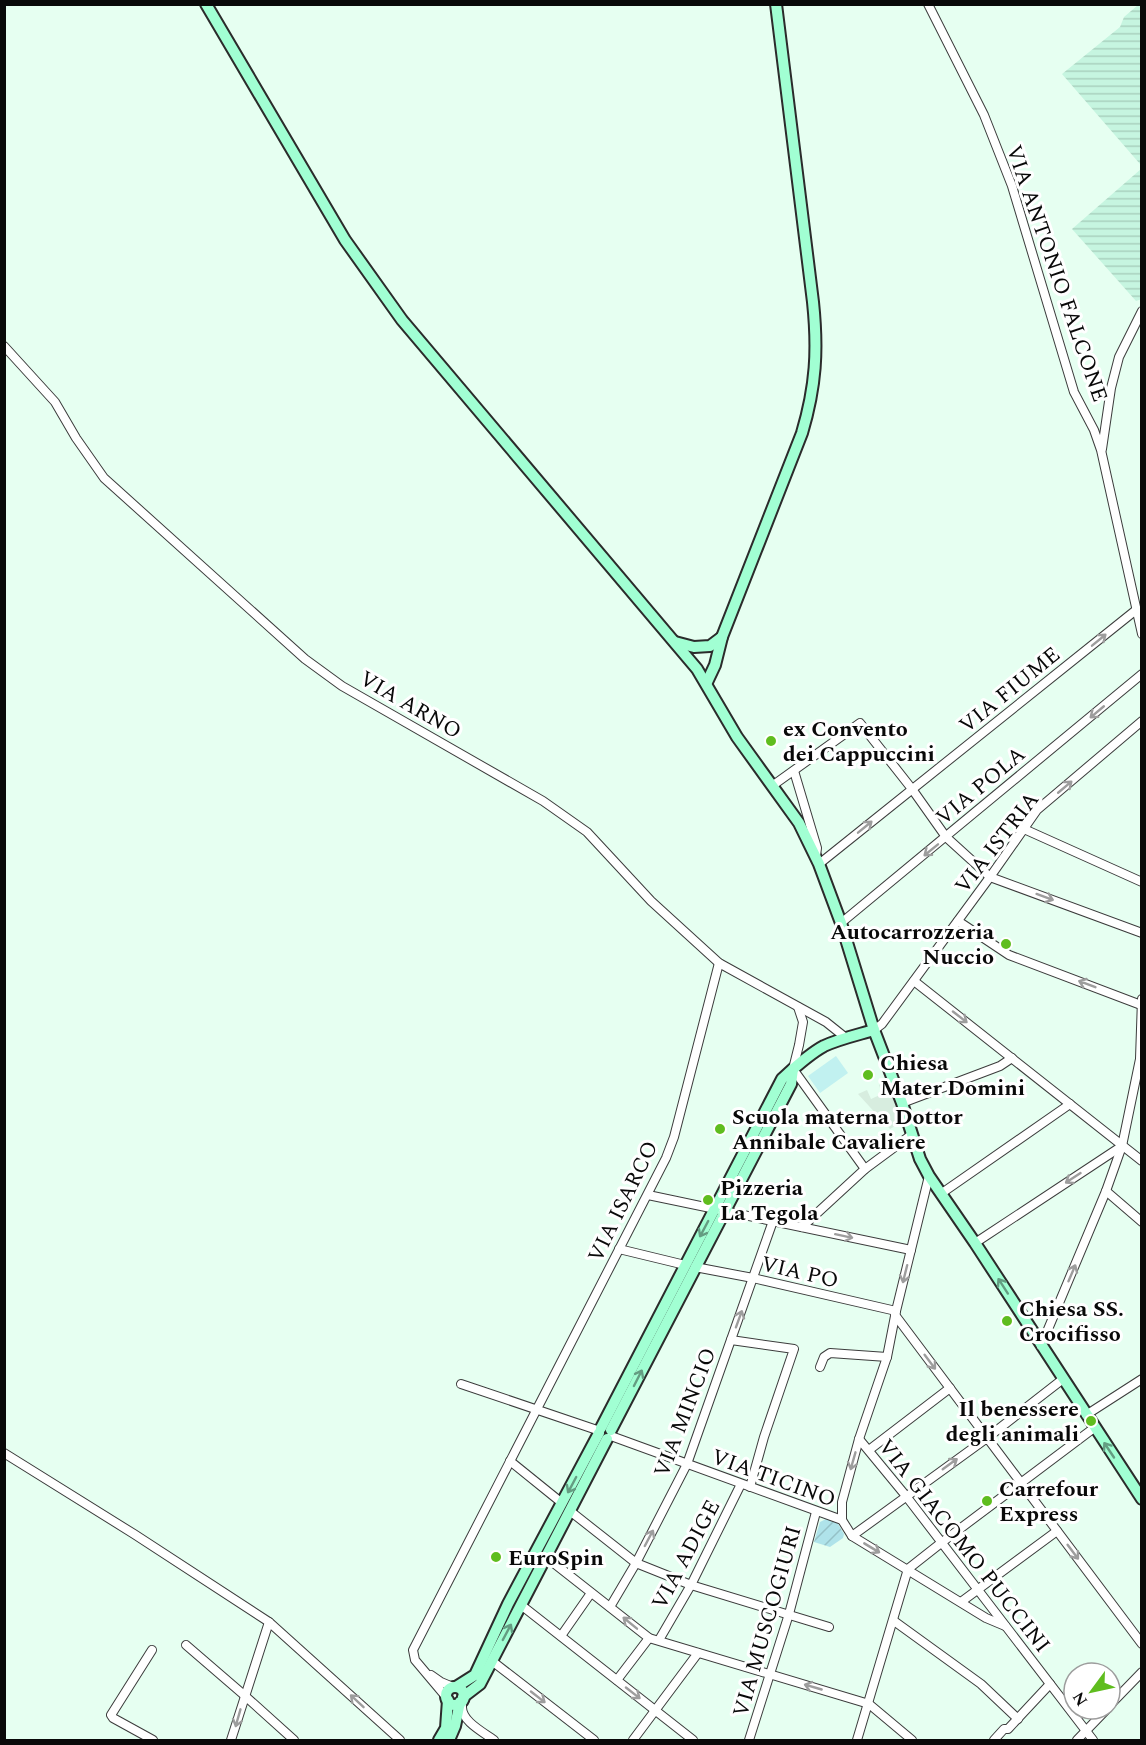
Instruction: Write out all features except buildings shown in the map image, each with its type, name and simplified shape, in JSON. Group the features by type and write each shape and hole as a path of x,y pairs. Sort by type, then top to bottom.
{"street":[{"path":"206,4 345,240 372,280 402,320 697,669 726,721 799,824 818,860 841,923 874,1030 902,1102 920,1159 1141,1498"},
{"path":"706,682 715,665 722,637 802,433 810,406 816,366 816,329 776,4"},
{"name":"VIA ANTONIO FALCONE","path":"928,4 984,115 1012,186 1074,392 1094,429 1101,450 1142,634"},
{"path":"1101,450 1119,357 1142,311"},
{"name":"VIA ARNO","path":"4,346 55,402 76,438 104,478 305,659 342,686 543,801 587,832 651,901 719,963 826,1022 846,1038"},
{"name":"VIA FIUME","path":"818,860 912,789 1136,610"},
{"path":"697,669 710,646 722,637"},
{"path":"675,642 694,646 710,646"},
{"name":"VIA POLA","path":"841,923 1142,674"},
{"name":"VIA ISTRIA","path":"874,1030 882,1024 914,981 1037,810 1142,721"},
{"path":"772,786 860,723 946,837 990,877 1142,933"},
{"path":"794,771 817,848 818,860"},
{"path":"1024,828 1142,882"},
{"path":"958,921 1009,955 1141,1005"},
{"name":"VIA ISARCO","path":"421,1667 415,1660 413,1650 666,1158 674,1137 719,963"},
{"path":"914,981 1142,1161"},
{"path":"1041,1346 1106,1191 1122,1146 1141,1060 1142,999"},
{"path":"793,1069 802,1022 798,1007"},
{"path":"439,1740 446,1728 448,1690 475,1675 508,1604 566,1507 605,1433 719,1210 782,1079 822,1047 874,1030"},
{"path":"902,1102 1000,1066 1012,1058"},
{"path":"793,1069 865,1168"},
{"path":"942,1193 1070,1104"},
{"path":"802,1227 865,1168 911,1135"},
{"path":"975,1243 1122,1146"},
{"path":"842,1520 842,1502 887,1357 929,1176"},
{"path":"1106,1191 1142,1222"},
{"path":"648,1195 911,1250"},
{"name":"VIA MINCIO","path":"610,1607 636,1563 687,1464 773,1221"},
{"name":"VIA PO","path":"620,1249 896,1313"},
{"path":"896,1313 1142,1644"},
{"path":"731,1340 794,1349 764,1437 750,1487"},
{"path":"820,1367 824,1357 830,1353 887,1357"},
{"path":"852,1536 987,1438 1063,1379"},
{"path":"1086,1415 1141,1379"},
{"name":"VIA TICINO","path":"461,1384 605,1433 842,1520 852,1536 986,1618 1005,1626"},
{"path":"868,1450 950,1388"},
{"path":"857,1740 908,1569 1095,1428"},
{"name":"VIA GIACOMO PUCCINI","path":"860,1439 1092,1740"},
{"path":"4,1453 134,1533 269,1622 400,1740"},
{"path":"510,1461 636,1563 691,1585 829,1627"},
{"name":"VIA ADIGE","path":"659,1640 691,1585 741,1484"},
{"path":"421,1667 447,1699 455,1704 480,1683 546,1557 566,1507"},
{"name":"VIA MUSCOGIURI","path":"749,1740 789,1614 816,1512"},
{"path":"961,1602 1057,1531"},
{"path":"546,1557 649,1638 869,1704 912,1740"},
{"path":"561,1636 591,1593"},
{"path":"521,1605 693,1740"},
{"path":"894,1621 981,1684 1018,1719"},
{"path":"231,1740 269,1622"},
{"path":"617,1680 649,1638"},
{"path":"186,1644 294,1740"},
{"path":"152,1650 111,1715 153,1740"},
{"path":"633,1740 699,1653"},
{"path":"492,1661 594,1740"},
{"path":"421,1667 441,1682 461,1690 462,1711 467,1720 494,1740"},
{"path":"1122,1693 1142,1672"},
{"path":"994,1740 1018,1719 1050,1684"},
{"path":"449,1740 462,1700"},
{"path":"1077,1740 1096,1721"}],"green space":[{"path":"1138,5 1142,5 1142,164 1062,74 1120,27 1124,17"},
{"path":"1141,169 1142,299 1136,301 1072,229"}],"shaded area":[{"path":"836,1056 848,1073 820,1093 808,1076"},
{"path":"888,1080 900,1123 890,1129 858,1094 867,1090 871,1099 882,1094 879,1085"},
{"path":"826,1519 837,1522 844,1534 843,1538 830,1547 814,1542 820,1522"}],"place":[{"name":"ex Convento dei Cappuccini","path":"771,741"},
{"name":"Autocarrozzeria Nuccio","path":"1006,944"},
{"name":"Chiesa Mater Domini","path":"868,1075"},
{"name":"Scuola materna Dottor Annibale Cavaliere","path":"720,1129"},
{"name":"Pizzeria La Tegola","path":"708,1200"},
{"name":"Chiesa SS. Crocifisso","path":"1007,1321"},
{"name":"Il benessere degli animali","path":"1091,1421"},
{"name":"Carrefour Express","path":"987,1501"},
{"name":"EuroSpin","path":"496,1557"}]}
